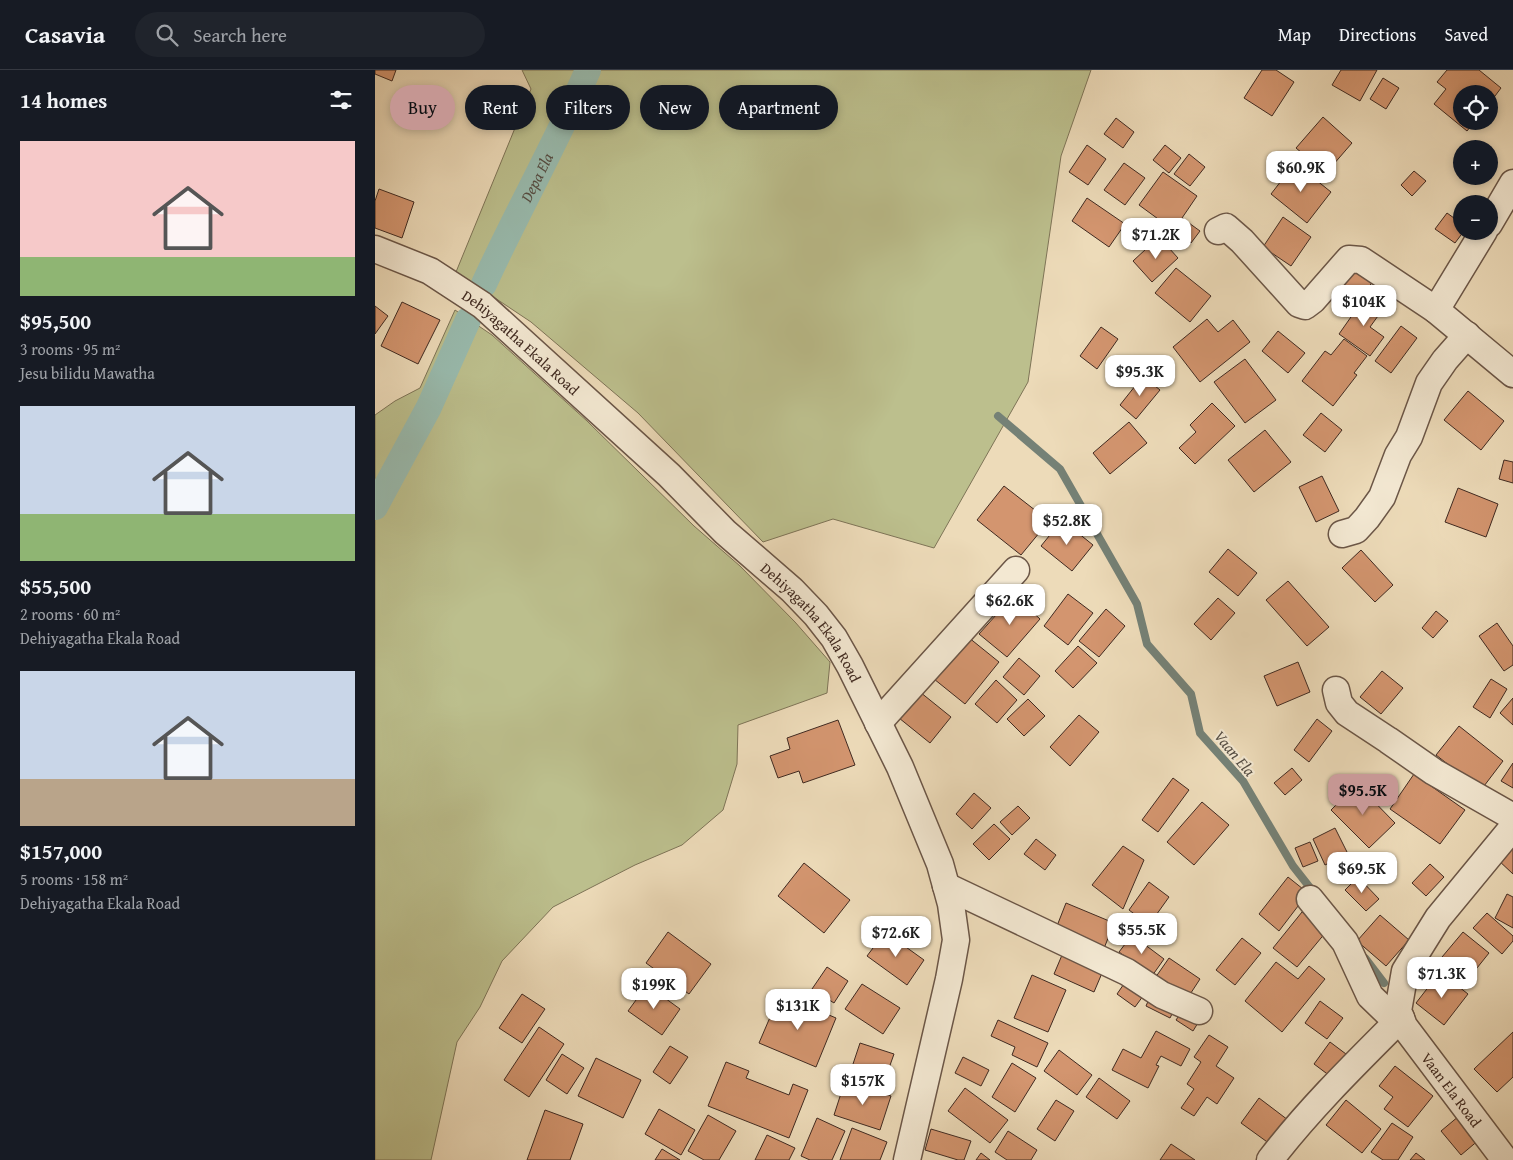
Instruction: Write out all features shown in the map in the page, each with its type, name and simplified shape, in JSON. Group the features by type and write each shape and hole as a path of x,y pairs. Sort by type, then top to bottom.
{"street":[{"path":"1498,208 1513,182"},
{"path":"1218,231 1227,227 1299,304 1305,306 1313,300 1349,259 1361,260 1435,310 1513,374"},
{"path":"1435,310 1478,240"},
{"name":"Dehiyagatha Ekala Road","path":"375,249 430,271 482,305 655,462 725,532 792,590 816,615 834,638 900,767 940,864 951,904 956,940 949,979 907,1160"},
{"path":"1342,534 1356,530 1382,497 1398,455 1409,437 1429,383 1445,360 1467,335"},
{"path":"878,723 1016,570"},
{"path":"1335,690 1339,702 1347,713 1434,772 1513,817"},
{"path":"1270,1160 1285,1140 1331,1089 1399,1020 1405,971 1438,918 1513,827"},
{"path":"946,886 1127,972 1162,994 1199,1010"},
{"name":"Vaan Ela Road","path":"1310,899 1345,942 1370,996 1404,1026 1505,1160"}],"green space":[{"path":"522,70 1091,70 1061,156 1028,382 934,548 833,519 763,542 638,413 531,322 456,272 514,130 536,130 536,85 529,85"},
{"path":"455,310 492,335 587,421 694,526 740,566 795,622 830,662 827,693 738,725 737,764 723,810 682,845 635,865 553,907 502,961 480,1007 457,1042 431,1160 375,1160 375,415 395,401 420,388"}],"building":[{"path":"375,70 396,70 392,81 375,74"},
{"path":"1262,70 1276,70 1294,82 1272,116 1244,98"},
{"path":"1341,70 1377,70 1360,101 1332,85"},
{"path":"1447,70 1479,70 1497,85 1453,85 1453,120 1434,104 1446,89 1437,82"},
{"path":"1383,78 1399,88 1386,109 1370,99"},
{"path":"1323,117 1352,143 1326,173 1296,148"},
{"path":"1116,118 1134,132 1123,148 1104,134"},
{"path":"1087,145 1106,159 1088,185 1069,172"},
{"path":"1165,145 1181,158 1169,173 1153,160"},
{"path":"1189,154 1205,167 1190,186 1174,174"},
{"path":"1124,163 1145,178 1125,205 1104,190"},
{"path":"1295,163 1331,192 1307,223 1271,194"},
{"path":"1414,171 1426,181 1412,196 1401,185"},
{"path":"1163,172 1197,196 1182,218 1200,231 1191,243 1139,205"},
{"path":"379,189 414,202 402,238 375,228 375,201"},
{"path":"1087,198 1125,224 1109,247 1072,221"},
{"path":"1447,213 1453,217 1453,240 1457,240 1455,243 1435,229"},
{"path":"1283,217 1311,237 1291,266 1263,247"},
{"path":"1159,237 1178,258 1152,282 1133,261"},
{"path":"1353,265 1374,280 1361,297 1340,282"},
{"path":"1176,268 1211,296 1190,322 1155,293"},
{"path":"1365,297 1383,309 1370,327 1384,337 1370,356 1339,334"},
{"path":"402,302 440,320 418,364 381,346"},
{"path":"375,306 388,316 375,334"},
{"path":"1207,319 1218,332 1233,320 1250,342 1200,382 1173,347"},
{"path":"1401,326 1417,338 1391,373 1375,361"},
{"path":"1101,327 1118,339 1097,369 1080,356"},
{"path":"1278,331 1305,353 1288,373 1262,351"},
{"path":"1344,339 1367,356 1354,373 1357,375 1333,406 1302,381 1325,351 1331,355"},
{"path":"1245,359 1276,400 1245,423 1214,382"},
{"path":"1143,376 1160,390 1136,419 1120,405"},
{"path":"1468,391 1504,421 1481,450 1444,420"},
{"path":"1212,403 1235,426 1195,464 1179,448 1196,432 1190,425"},
{"path":"1321,413 1342,430 1325,452 1303,435"},
{"path":"1129,422 1147,443 1110,474 1093,453"},
{"path":"1265,430 1291,462 1254,492 1228,460"},
{"path":"1504,460 1513,462 1513,483 1499,479"},
{"path":"1322,476 1339,511 1316,522 1299,487"},
{"path":"1004,486 1049,521 1021,555 977,520"},
{"path":"1458,488 1498,504 1486,537 1445,522"},
{"path":"1062,520 1093,545 1072,571 1041,546"},
{"path":"1228,549 1257,573 1238,596 1209,572"},
{"path":"1361,550 1393,585 1375,602 1342,568"},
{"path":"1288,581 1329,627 1307,646 1266,600"},
{"path":"1068,594 1093,613 1068,645 1044,626"},
{"path":"1014,595 1040,619 1007,657 979,634"},
{"path":"1218,598 1235,613 1211,640 1194,624"},
{"path":"1106,609 1125,626 1099,657 1079,641"},
{"path":"1436,611 1448,621 1433,638 1422,628"},
{"path":"1497,623 1513,646 1513,665 1504,671 1479,636"},
{"path":"968,637 999,662 965,704 934,679"},
{"path":"1078,646 1097,663 1073,688 1055,671"},
{"path":"1019,658 1040,676 1024,695 1003,677"},
{"path":"1298,662 1310,692 1277,706 1264,676"},
{"path":"1382,671 1403,688 1381,714 1360,697"},
{"path":"1491,679 1507,689 1490,718 1473,707"},
{"path":"996,680 1017,700 997,723 975,704"},
{"path":"920,692 951,717 930,743 899,718"},
{"path":"1513,698 1513,725 1500,713"},
{"path":"1028,699 1045,716 1024,736 1007,719"},
{"path":"1079,715 1099,732 1070,766 1050,747"},
{"path":"1317,719 1332,731 1309,762 1294,750"},
{"path":"838,720 855,765 803,783 799,771 778,778 770,756 790,749 787,738"},
{"path":"1459,726 1503,761 1481,790 1436,755"},
{"path":"1513,763 1513,788 1501,781"},
{"path":"1292,768 1302,780 1285,795 1274,783"},
{"path":"1414,774 1465,810 1440,844 1390,809"},
{"path":"1173,778 1189,790 1158,832 1142,820"},
{"path":"1357,784 1395,823 1369,848 1331,810"},
{"path":"974,793 991,808 972,829 956,814"},
{"path":"1202,802 1229,825 1194,865 1167,842"},
{"path":"1018,806 1030,818 1012,835 1000,822"},
{"path":"994,824 1010,839 989,860 973,844"},
{"path":"1335,828 1348,854 1325,865 1313,839"},
{"path":"1036,839 1056,855 1045,870 1024,854"},
{"path":"1513,841 1513,874 1497,859"},
{"path":"1310,842 1318,861 1303,867 1295,848"},
{"path":"1123,846 1144,860 1123,909 1092,885"},
{"path":"1361,854 1379,857 1376,876 1358,873"},
{"path":"804,863 850,900 824,933 778,896"},
{"path":"1430,864 1444,877 1426,896 1412,883"},
{"path":"1288,877 1308,893 1279,931 1259,914"},
{"path":"1358,877 1379,899 1366,911 1345,890"},
{"path":"1149,882 1169,897 1149,925 1129,910"},
{"path":"1507,894 1513,897 1513,928 1495,918"},
{"path":"1066,903 1114,923 1103,951 1055,931"},
{"path":"1302,912 1326,932 1297,967 1273,948"},
{"path":"1487,913 1513,936 1513,941 1502,954 1473,928"},
{"path":"1380,915 1409,940 1386,966 1357,941"},
{"path":"668,932 711,964 689,994 646,963"},
{"path":"885,932 924,960 907,985 867,956"},
{"path":"1463,932 1489,953 1469,978 1442,957"},
{"path":"1132,935 1164,959 1152,976 1119,952"},
{"path":"1242,938 1261,953 1235,985 1216,970"},
{"path":"1065,948 1105,966 1094,992 1054,974"},
{"path":"1169,958 1200,979 1185,1002 1153,981"},
{"path":"1276,962 1298,979 1309,966 1325,979 1282,1032 1245,1001"},
{"path":"827,967 848,981 834,1003 812,989"},
{"path":"1440,972 1468,994 1444,1025 1416,1003"},
{"path":"1032,975 1066,990 1048,1032 1014,1018"},
{"path":"1128,978 1146,992 1135,1007 1117,994"},
{"path":"862,984 900,1008 883,1034 845,1009"},
{"path":"647,985 680,1009 662,1035 628,1011"},
{"path":"1152,992 1177,1004 1170,1018 1146,1006"},
{"path":"522,994 545,1009 522,1043 499,1028"},
{"path":"780,994 836,1018 816,1067 759,1043"},
{"path":"1320,1001 1343,1018 1327,1039 1305,1023"},
{"path":"1185,1007 1201,1018 1193,1031 1176,1020"},
{"path":"998,1020 1048,1043 1037,1067 1012,1055 1015,1047 991,1036"},
{"path":"539,1027 564,1044 529,1097 504,1080"},
{"path":"1156,1031 1190,1049 1181,1066 1161,1056 1156,1065 1159,1066 1148,1088 1112,1070 1123,1049 1141,1058"},
{"path":"1513,1032 1513,1077 1497,1092 1474,1069"},
{"path":"1209,1035 1228,1047 1216,1066 1234,1078 1217,1104 1207,1097 1194,1116 1181,1108 1194,1089 1187,1084 1201,1062 1194,1057"},
{"path":"1330,1042 1350,1057 1334,1079 1314,1064"},
{"path":"860,1043 894,1054 883,1085 850,1073"},
{"path":"670,1046 688,1057 670,1084 653,1072"},
{"path":"1059,1050 1092,1075 1077,1095 1044,1071"},
{"path":"562,1054 584,1068 567,1094 546,1080"},
{"path":"963,1057 989,1070 981,1086 955,1073"},
{"path":"596,1058 641,1080 623,1118 578,1096"},
{"path":"726,1062 749,1071 746,1078 789,1095 793,1084 808,1090 789,1138 708,1106"},
{"path":"1012,1063 1036,1078 1015,1112 992,1097"},
{"path":"1395,1066 1433,1096 1408,1127 1384,1109 1393,1097 1379,1086"},
{"path":"1099,1078 1130,1101 1117,1119 1086,1097"},
{"path":"845,1081 891,1096 880,1130 834,1115"},
{"path":"965,1088 1008,1120 990,1143 948,1111"},
{"path":"1259,1098 1288,1120 1270,1144 1241,1123"},
{"path":"1056,1100 1074,1111 1055,1141 1037,1129"},
{"path":"1346,1100 1381,1129 1362,1153 1326,1125"},
{"path":"659,1109 695,1130 681,1155 645,1134"},
{"path":"545,1110 583,1124 570,1160 527,1160"},
{"path":"708,1115 736,1131 719,1160 704,1160 688,1151"},
{"path":"1459,1116 1480,1139 1461,1155 1441,1131"},
{"path":"817,1118 845,1131 832,1160 810,1160 801,1156"},
{"path":"1392,1123 1413,1137 1398,1160 1383,1160 1371,1152"},
{"path":"852,1128 887,1142 880,1160 840,1160"},
{"path":"931,1129 971,1141 964,1160 925,1150"},
{"path":"1008,1131 1037,1150 1031,1160 1007,1160 995,1152"},
{"path":"767,1135 795,1148 789,1160 755,1160"},
{"path":"1171,1144 1195,1160 1160,1160"},
{"path":"662,1149 680,1160 655,1160"},
{"path":"981,1153 990,1160 976,1160"},
{"path":"1416,1153 1425,1160 1410,1160"}],"waterway":[{"name":"Depa Ela","path":"484,284 588,70"},
{"name":"Depa Ela","path":"375,507 429,407 468,320"},
{"name":"Vaan Ela","path":"998,416 1060,469 1137,604 1147,644 1191,694 1200,733 1243,781 1293,866 1315,894"},
{"name":"Vaan Ela","path":"1365,958 1384,983"}]}
